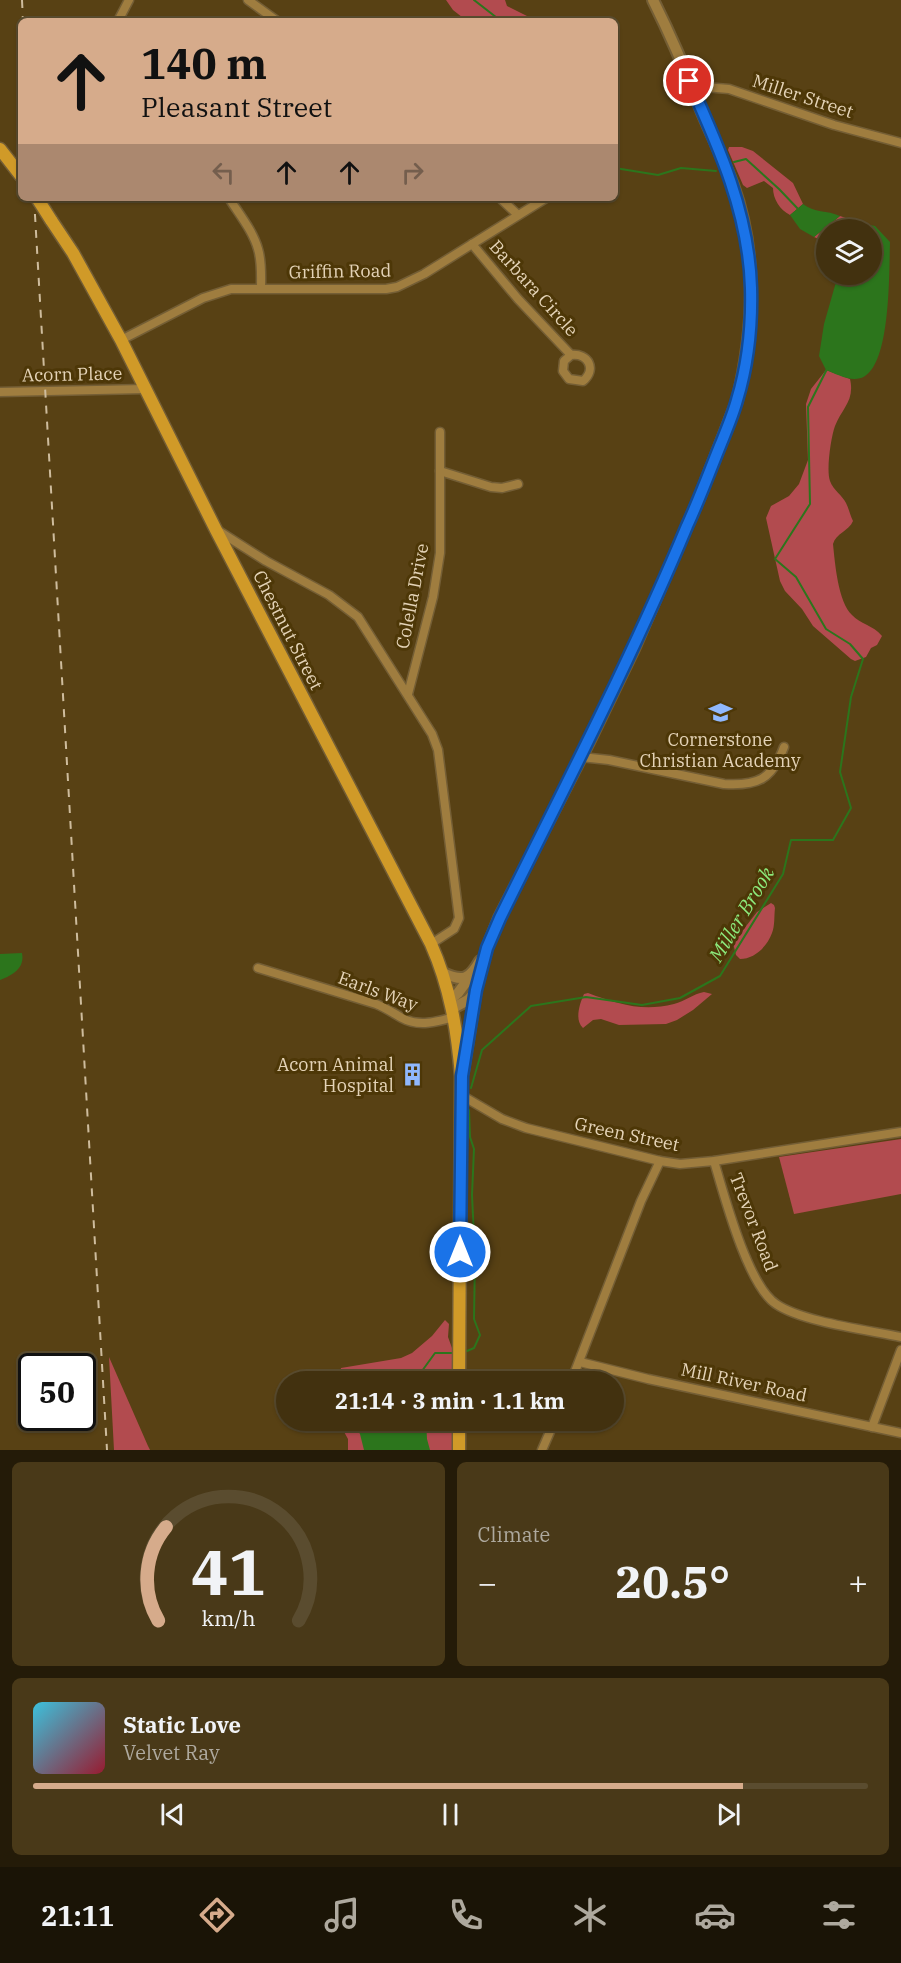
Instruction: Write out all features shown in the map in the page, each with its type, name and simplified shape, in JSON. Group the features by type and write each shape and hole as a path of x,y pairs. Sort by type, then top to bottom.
{"main road":[{"path":"0,149 18,172"},
{"name":"Chestnut Street","path":"39,201 73,253 121,340 216,530 431,944 443,973 452,1008 462,1076 459,1371"},
{"path":"459,1431 459,1450"}],"street":[{"path":"120,18 129,0"},
{"path":"248,0 273,18"},
{"path":"452,1008 487,948 666,578 737,401 744,372 751,316 751,287 744,224 732,184 653,0"},
{"name":"Miller Street","path":"694,92 704,87 729,89 834,125 901,143"},
{"path":"231,201 258,249 261,288"},
{"path":"503,201 518,215"},
{"name":"Griffin Road","path":"121,340 212,294 231,289 386,289 397,287 424,274 541,201"},
{"name":"Barbara Circle","path":"472,244 518,299 571,355"},
{"name":"Acorn Place","path":"0,392 145,389"},
{"name":"Colella Drive","path":"408,694 432,597 440,553 440,432"},
{"path":"440,471 491,487 502,488 518,484"},
{"path":"216,530 345,606 358,617 432,734 438,750 459,918 454,929 431,944"},
{"path":"581,757 609,760 724,784 740,785 753,784 762,780 779,763 784,747"},
{"path":"462,1076 476,990 487,948"},
{"name":"Earls Way","path":"258,968 387,1008 404,1019 420,1024 452,1008"},
{"path":"443,973 459,979 474,971"},
{"path":"452,1008 468,1000 476,990"},
{"name":"Green Street","path":"461,1095 502,1119 526,1128 680,1164 714,1161 901,1132"},
{"path":"576,1371 641,1202 660,1161"},
{"name":"Trevor Road","path":"714,1161 751,1266 771,1300 789,1311 901,1337"},
{"path":"872,1427 901,1350"},
{"name":"Mill River Road","path":"580,1362 648,1379 901,1433"},
{"path":"542,1450 550,1431"}],"shaded area":[{"path":"446,0 505,0 507,6 531,18 463,18 453,10"},
{"path":"729,147 742,147 753,151 793,183 803,204 790,215 780,207 774,196 773,188 764,181 747,188 743,185 728,150"},
{"path":"803,204 812,209 840,216 836,219 816,219 816,235 814,237 800,229 790,215"},
{"path":"882,233 890,242 887,314 880,352 873,367 865,376 855,379 845,378 826,370 819,356 824,324 835,285 882,285"},
{"path":"826,370 850,379 851,387 847,404 833,431 829,462 830,481 845,500 853,521 833,544 838,582 847,609 859,621 875,629 882,636 866,657 855,661 813,626 802,609 785,591 780,581 766,518 771,506 789,496 799,484 808,460 806,404 811,389"},
{"path":"771,903 775,908 774,927 770,938 755,954 740,959 736,955 733,943 757,912"},
{"path":"22,953 20,967 0,980 0,954"},
{"path":"704,992 712,994 693,1010 666,1024 619,1025 601,1019 593,1020 583,1028 579,1021 581,1002 584,994 588,993 620,1003 651,1007 674,1004"},
{"path":"901,1139 901,1194 794,1214 779,1157"},
{"path":"445,1320 449,1324 448,1337 454,1348 454,1371 340,1371 341,1368 401,1358 412,1353 432,1336"},
{"path":"109,1357 148,1446 150,1450 114,1450"},
{"path":"344,1431 454,1431 453,1450 348,1450 348,1439"},
{"path":"358,1431 427,1431 430,1450 364,1450"}],"waterway":[{"name":"Miller Brook","path":"474,0 497,18"},
{"name":"Miller Brook","path":"734,162 746,159 800,211"},
{"name":"Miller Brook","path":"618,168 658,175 681,168 716,171"},
{"name":"Miller Brook","path":"471,1088 482,1050 531,1006 586,997 642,1005 680,998 720,976 783,874 791,840 833,840 851,808 840,772 851,697 863,659 850,644 826,629 796,577 775,559 810,504 808,407 828,367"},
{"name":"Miller Brook","path":"467,1351 474,1348 480,1335 474,1319 475,1258 472,1195 474,1149 470,1137 469,1110"},
{"name":"Miller Brook","path":"422,1371 435,1353 453,1353"}],"railway":[{"path":"22,0 23,18"},
{"path":"34,201 107,1450"}],"place":[{"name":"Cornerstone Christian Academy","path":"720,713"},
{"name":"Acorn Animal Hospital","path":"412,1074"}],"route":[{"path":"460,1252 462,1076 476,990 487,948 658,596 737,401 744,372 751,316 751,287 744,224 732,184 689,81"}]}
